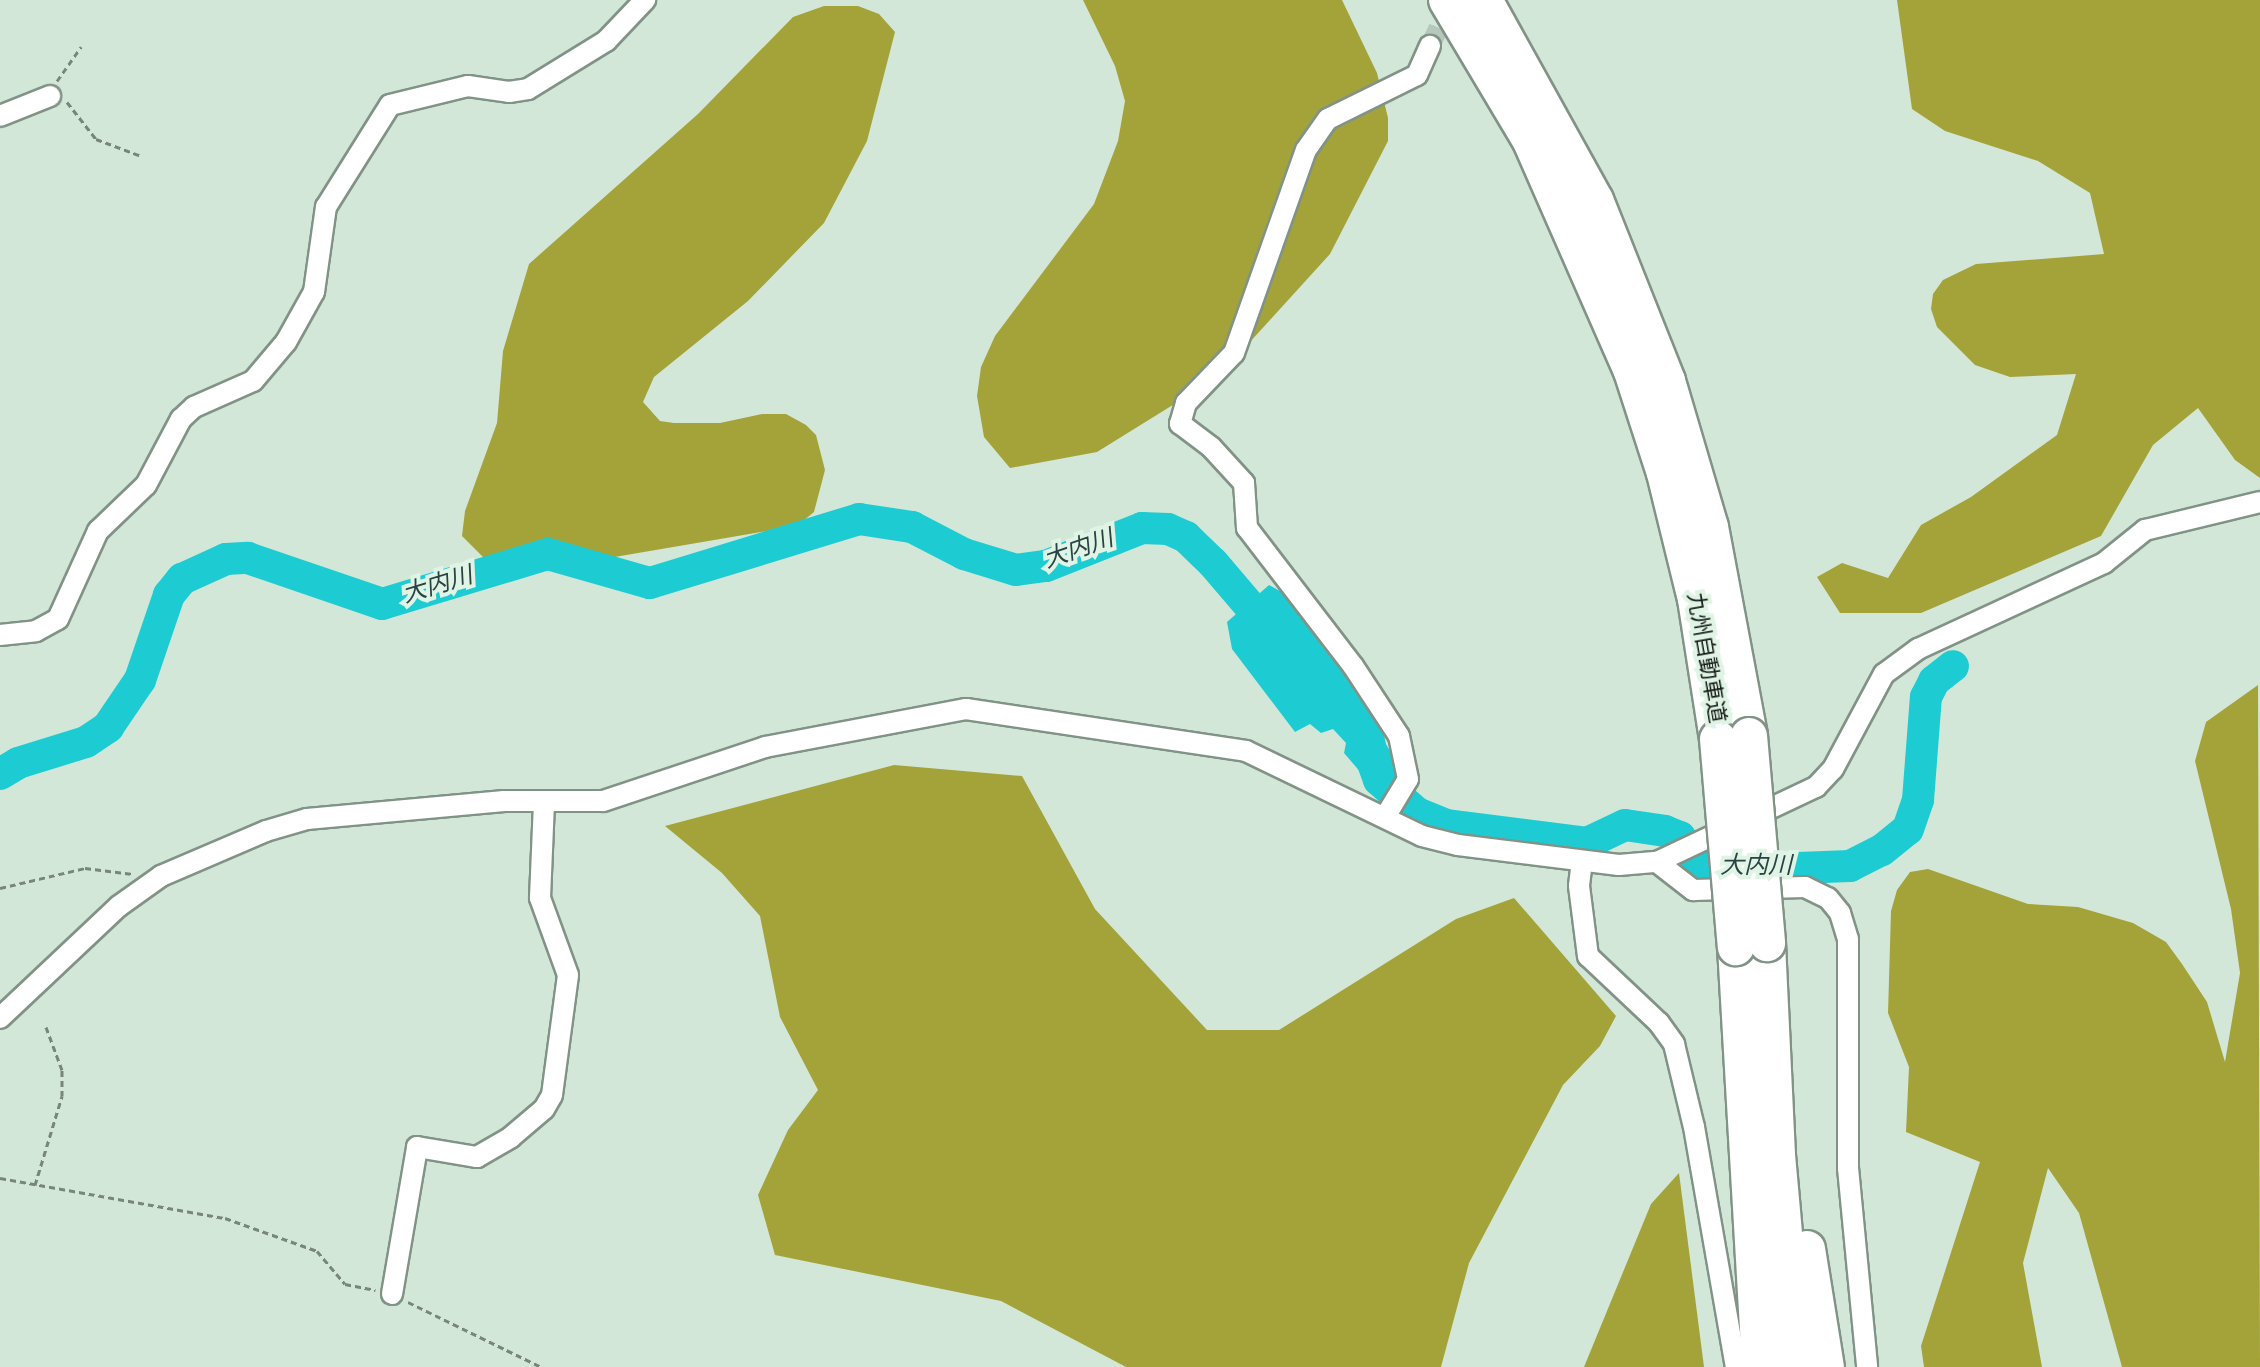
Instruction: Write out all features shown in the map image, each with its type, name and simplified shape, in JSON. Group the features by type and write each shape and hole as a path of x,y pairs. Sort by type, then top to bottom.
{"highway":[{"name":"九州自動車道","path":"1447,0 1531,141 1632,371 1734,738"},
{"name":"九州自動車道","path":"1484,0 1595,200 1667,381 1710,527 1734,738 1752,945 1760,1367"},
{"name":"九州自動車道","path":"1752,945 1770,986 1777,1155 1796,1367"},
{"path":"1770,986 1826,1367"}],"street":[{"path":"0,635 36,631 58,619 98,531 146,485 181,419 194,407 253,381 286,342 314,292 326,207 390,105 453,87 528,89 606,41 645,0"},
{"path":"1385,817 1408,779 1399,736 1353,666 1247,528 1244,483 1211,447 1180,424 1186,403 1234,353 1306,150 1328,119 1417,75 1430,46"},
{"path":"0,116 50,96"},
{"path":"0,1018 119,906 155,881 223,847 307,819 504,801 603,801 765,747 966,709 1246,751 1422,836 1458,845 1582,861 1657,862 1816,787 1833,769 1884,674 1918,649 2104,563 2145,530 2260,502"},
{"path":"392,1294 417,1147 477,1157 511,1137 544,1109 552,1095 568,975 540,898 544,803"},
{"path":"1582,861 1579,886 1588,956 1659,1023 1674,1044 1694,1127 1736,1367"},
{"path":"1657,862 1693,890 1805,887 1828,898 1840,913 1848,939 1848,1168 1867,1367"}],"path":[{"path":"81,47 50,96 69,102 96,139 141,156"},
{"path":"0,888 85,868 113,869 155,881"},
{"path":"35,1185 62,1096 62,1070 46,1027"},
{"path":"0,1178 225,1218 317,1251 345,1284 392,1294 541,1367"}],"shaded area":[{"path":"1083,0 1342,0 1377,73 1388,118 1388,141 1330,254 1218,377 1097,452 1010,468 984,437 977,396 981,367 995,336 1094,204 1118,141 1125,101 1115,66"},
{"path":"1897,0 2260,0 2260,478 2235,460 2198,408 2153,445 2101,536 1921,613 1840,613 1817,577 1842,563 1888,578 1921,525 1971,497 2057,435 2076,374 2010,377 1975,365 1937,327 1931,309 1933,294 1943,280 1976,264 2104,254 2090,193 2038,161 1945,131 1912,109"},
{"path":"824,6 858,6 879,14 895,32 867,141 824,223 748,301 654,377 643,402 660,421 674,423 720,423 762,414 786,414 806,425 816,435 825,470 814,512 797,526 515,574 492,566 462,536 465,511 497,423 503,351 529,264 698,114 793,17"},
{"path":"2258,685 2260,1367 2122,1367 2079,1213 2048,1168 2023,1263 2042,1367 1924,1367 1921,1346 1980,1162 1906,1132 1909,1067 1888,1013 1891,911 1897,890 1910,872 1928,869 2028,904 2078,907 2133,923 2166,942 2182,964 2207,1002 2225,1062 2240,973 2231,909 2195,761 2206,722"},
{"path":"894,765 1022,776 1095,909 1207,1030 1279,1030 1456,919 1514,898 1616,1016 1600,1046 1563,1085 1469,1263 1441,1367 1126,1367 1001,1301 775,1255 758,1195 788,1130 818,1090 780,1017 760,916 722,873 665,826"},
{"path":"1679,1173 1704,1367 1584,1367 1651,1204"}],"water":[{"path":"1269,585 1296,600 1379,712 1386,744 1402,772 1385,777 1375,789 1344,753 1346,743 1333,729 1321,733 1310,724 1295,732 1232,649 1227,622"}],"waterway":[{"name":"大内川","path":"0,774 18,763 86,742 108,727 140,680 169,595 182,579 226,559 248,558 382,604 548,554 650,583 859,519 912,527 964,554 1016,570 1046,566 1142,528 1168,529 1186,537 1213,563 1277,638"},
{"name":"大内川","path":"1366,744 1379,780 1417,813 1447,825 1587,843 1625,825 1665,831 1680,837 1693,859 1715,871 1850,866 1882,850 1908,829 1918,800 1926,697 1934,681 1953,666"}],"tunnel":[{"path":"1430,46 1452,0"}]}
